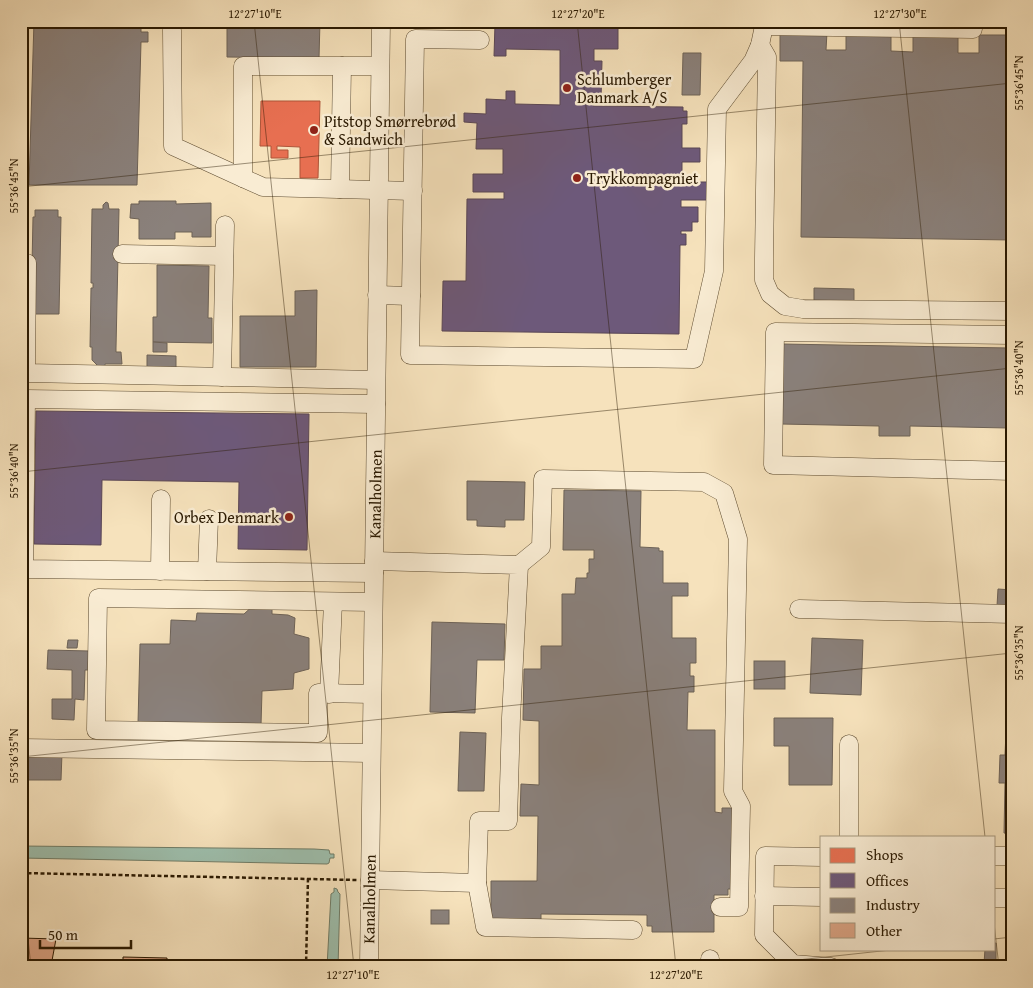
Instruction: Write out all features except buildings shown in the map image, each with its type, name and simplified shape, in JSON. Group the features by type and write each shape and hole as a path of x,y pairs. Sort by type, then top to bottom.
{"street":[{"name":"Kanalholmen","path":"369,967 381,21"},
{"path":"480,40 416,38 410,355 694,359 714,271 717,108 753,60 760,45 765,24 973,29"},
{"path":"172,30 173,146 263,187 413,191"},
{"path":"760,45 767,57 764,280 770,294 785,306 803,309 1012,310"},
{"path":"243,178 243,66 380,66"},
{"path":"340,189 342,66"},
{"path":"222,377 225,225"},
{"path":"122,254 224,256"},
{"path":"27,263 26,373 376,380"},
{"path":"378,295 411,296"},
{"path":"1012,335 775,332 773,465 1012,470"},
{"path":"376,404 26,400 24,569 207,571 519,565 541,547 543,479 704,482 724,493 738,539 733,791 740,806 738,907 720,907"},
{"path":"160,571 161,499"},
{"path":"207,571 209,519"},
{"path":"519,565 508,822 479,821 477,883 485,927 633,930"},
{"path":"372,694 318,694 318,733 96,730 98,598 373,602"},
{"path":"329,694 332,602"},
{"path":"799,609 1012,614"},
{"path":"849,744 849,836"},
{"path":"21,748 371,753"},
{"path":"820,857 765,856 764,935 793,964 821,966"},
{"path":"996,856 1012,856"},
{"path":"370,880 477,883"},
{"path":"764,896 820,897"},
{"path":"996,898 1012,898"}],"path":[{"path":"21,873 370,880"},
{"path":"306,967 308,878"}],"shaded area":[{"path":"21,846 314,849 329,850 330,854 334,854 334,858 330,858 327,864 21,858"},
{"path":"334,888 340,894 338,967 327,967 331,894 334,892"}],"place":[{"name":"Schlumberger Danmark A/S","path":"567,88"},
{"name":"Pitstop Smørrebrød & Sandwich","path":"314,130"},
{"name":"Trykkompagniet","path":"577,178"},
{"name":"Orbex Denmark","path":"289,517"}]}
